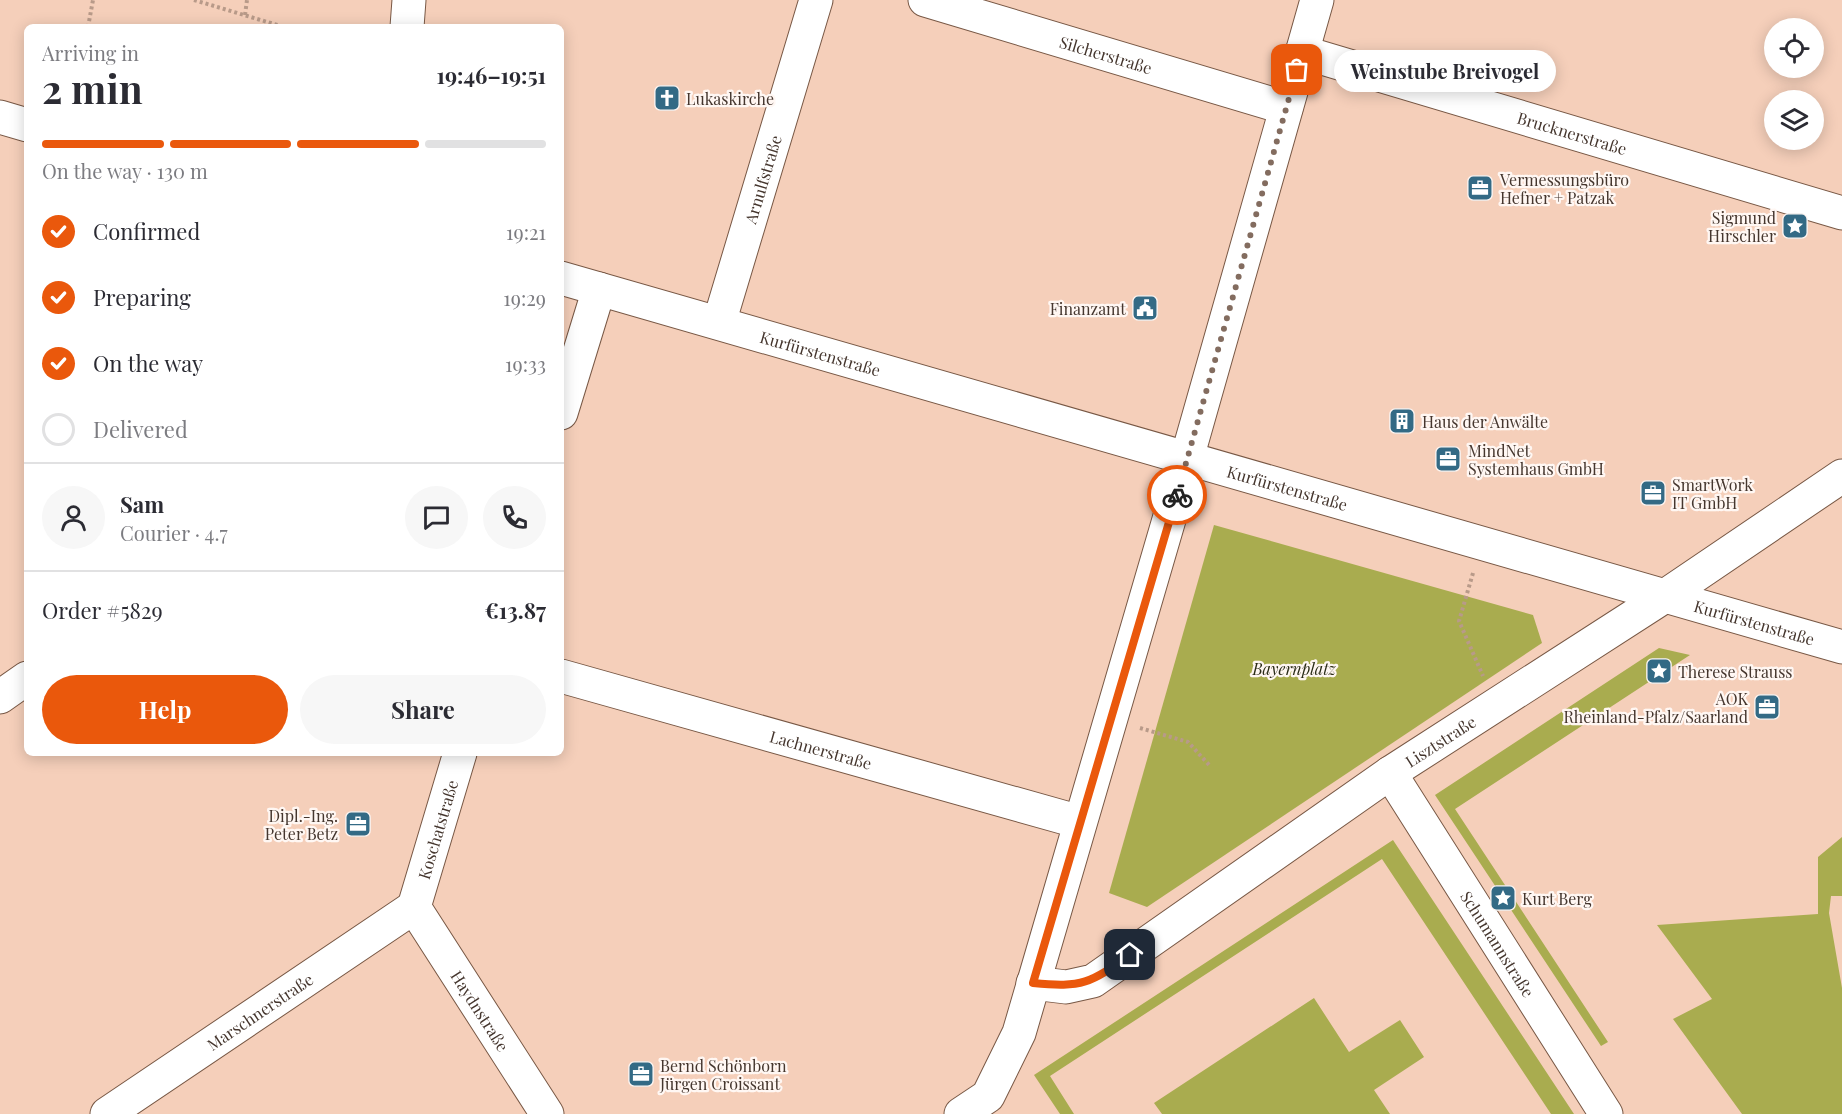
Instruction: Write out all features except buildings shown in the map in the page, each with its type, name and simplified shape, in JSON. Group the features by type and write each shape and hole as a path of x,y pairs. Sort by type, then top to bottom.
{"street":[{"path":"407,24 409,0"},
{"name":"Arnulfstraße","path":"719,323 816,0"},
{"name":"Silcherstraße","path":"925,0 1286,108"},
{"path":"982,1108 1019,1033 1187,458 1317,0"},
{"name":"Brucknerstraße","path":"1302,52 1842,213"},
{"path":"0,117 24,124"},
{"name":"Kurfürstenstraße","path":"564,279 1842,647"},
{"path":"564,403 598,289"},
{"name":"Lisztstraße","path":"1033,983 1066,987 1093,981 1390,773 1665,596 1842,476"},
{"name":"Lachnerstraße","path":"564,677 1080,822"},
{"path":"0,697 24,680"},
{"name":"Koschatstraße","path":"414,907 459,756"},
{"name":"Schumannstraße","path":"1390,773 1606,1114"},
{"name":"Marschnerstraße","path":"107,1114 414,907"},
{"name":"Haydnstraße","path":"414,907 547,1114"}],"path":[{"path":"89,24 93,0"},
{"path":"194,0 274,24"},
{"path":"245,15 247,0"},
{"path":"1481,543 1459,621 1496,705"},
{"path":"1110,720 1188,742 1211,767"}],"green space":[{"name":"Bayernplatz","path":"1214,525 1533,615 1542,643 1147,907 1109,893"},
{"path":"1659,648 1690,655 1455,809 1608,1042 1601,1046 1435,795"},
{"path":"1842,837 1842,896 1831,896 1829,913 1842,988 1842,1114 1742,1114 1673,1019 1712,999 1657,925 1818,914 1818,857"},
{"path":"1393,840 1574,1114 1551,1114 1382,859 1050,1076 1074,1114 1060,1114 1034,1075"},
{"path":"1314,998 1349,1052 1400,1020 1424,1057 1374,1090 1390,1114 1162,1114 1154,1103"}],"way so far":[{"path":"1177,495 1297,70"}],"place":[{"name":"Weinstube Breivogel","path":"1297,70"},
{"name":"Lukaskirche","path":"667,98"},
{"name":"Vermessungsbüro Hefner + Patzak","path":"1480,188"},
{"name":"Sigmund Hirschler","path":"1795,226"},
{"name":"Finanzamt","path":"1145,308"},
{"name":"Haus der Anwälte","path":"1402,421"},
{"name":"MindNet Systemhaus GmbH","path":"1448,459"},
{"name":"SmartWork IT GmbH","path":"1653,493"},
{"name":"Therese Strauss","path":"1659,671"},
{"name":"AOK Rheinland-Pfalz/Saarland","path":"1767,707"},
{"name":"Dipl.-Ing. Peter Betz","path":"358,824"},
{"name":"Kurt Berg","path":"1503,898"},
{"name":"Bernd Schönborn Jürgen Croissant","path":"641,1074"}],"route":[{"path":"1130,955 1093,981 1066,987 1033,983 1177,495"}]}
